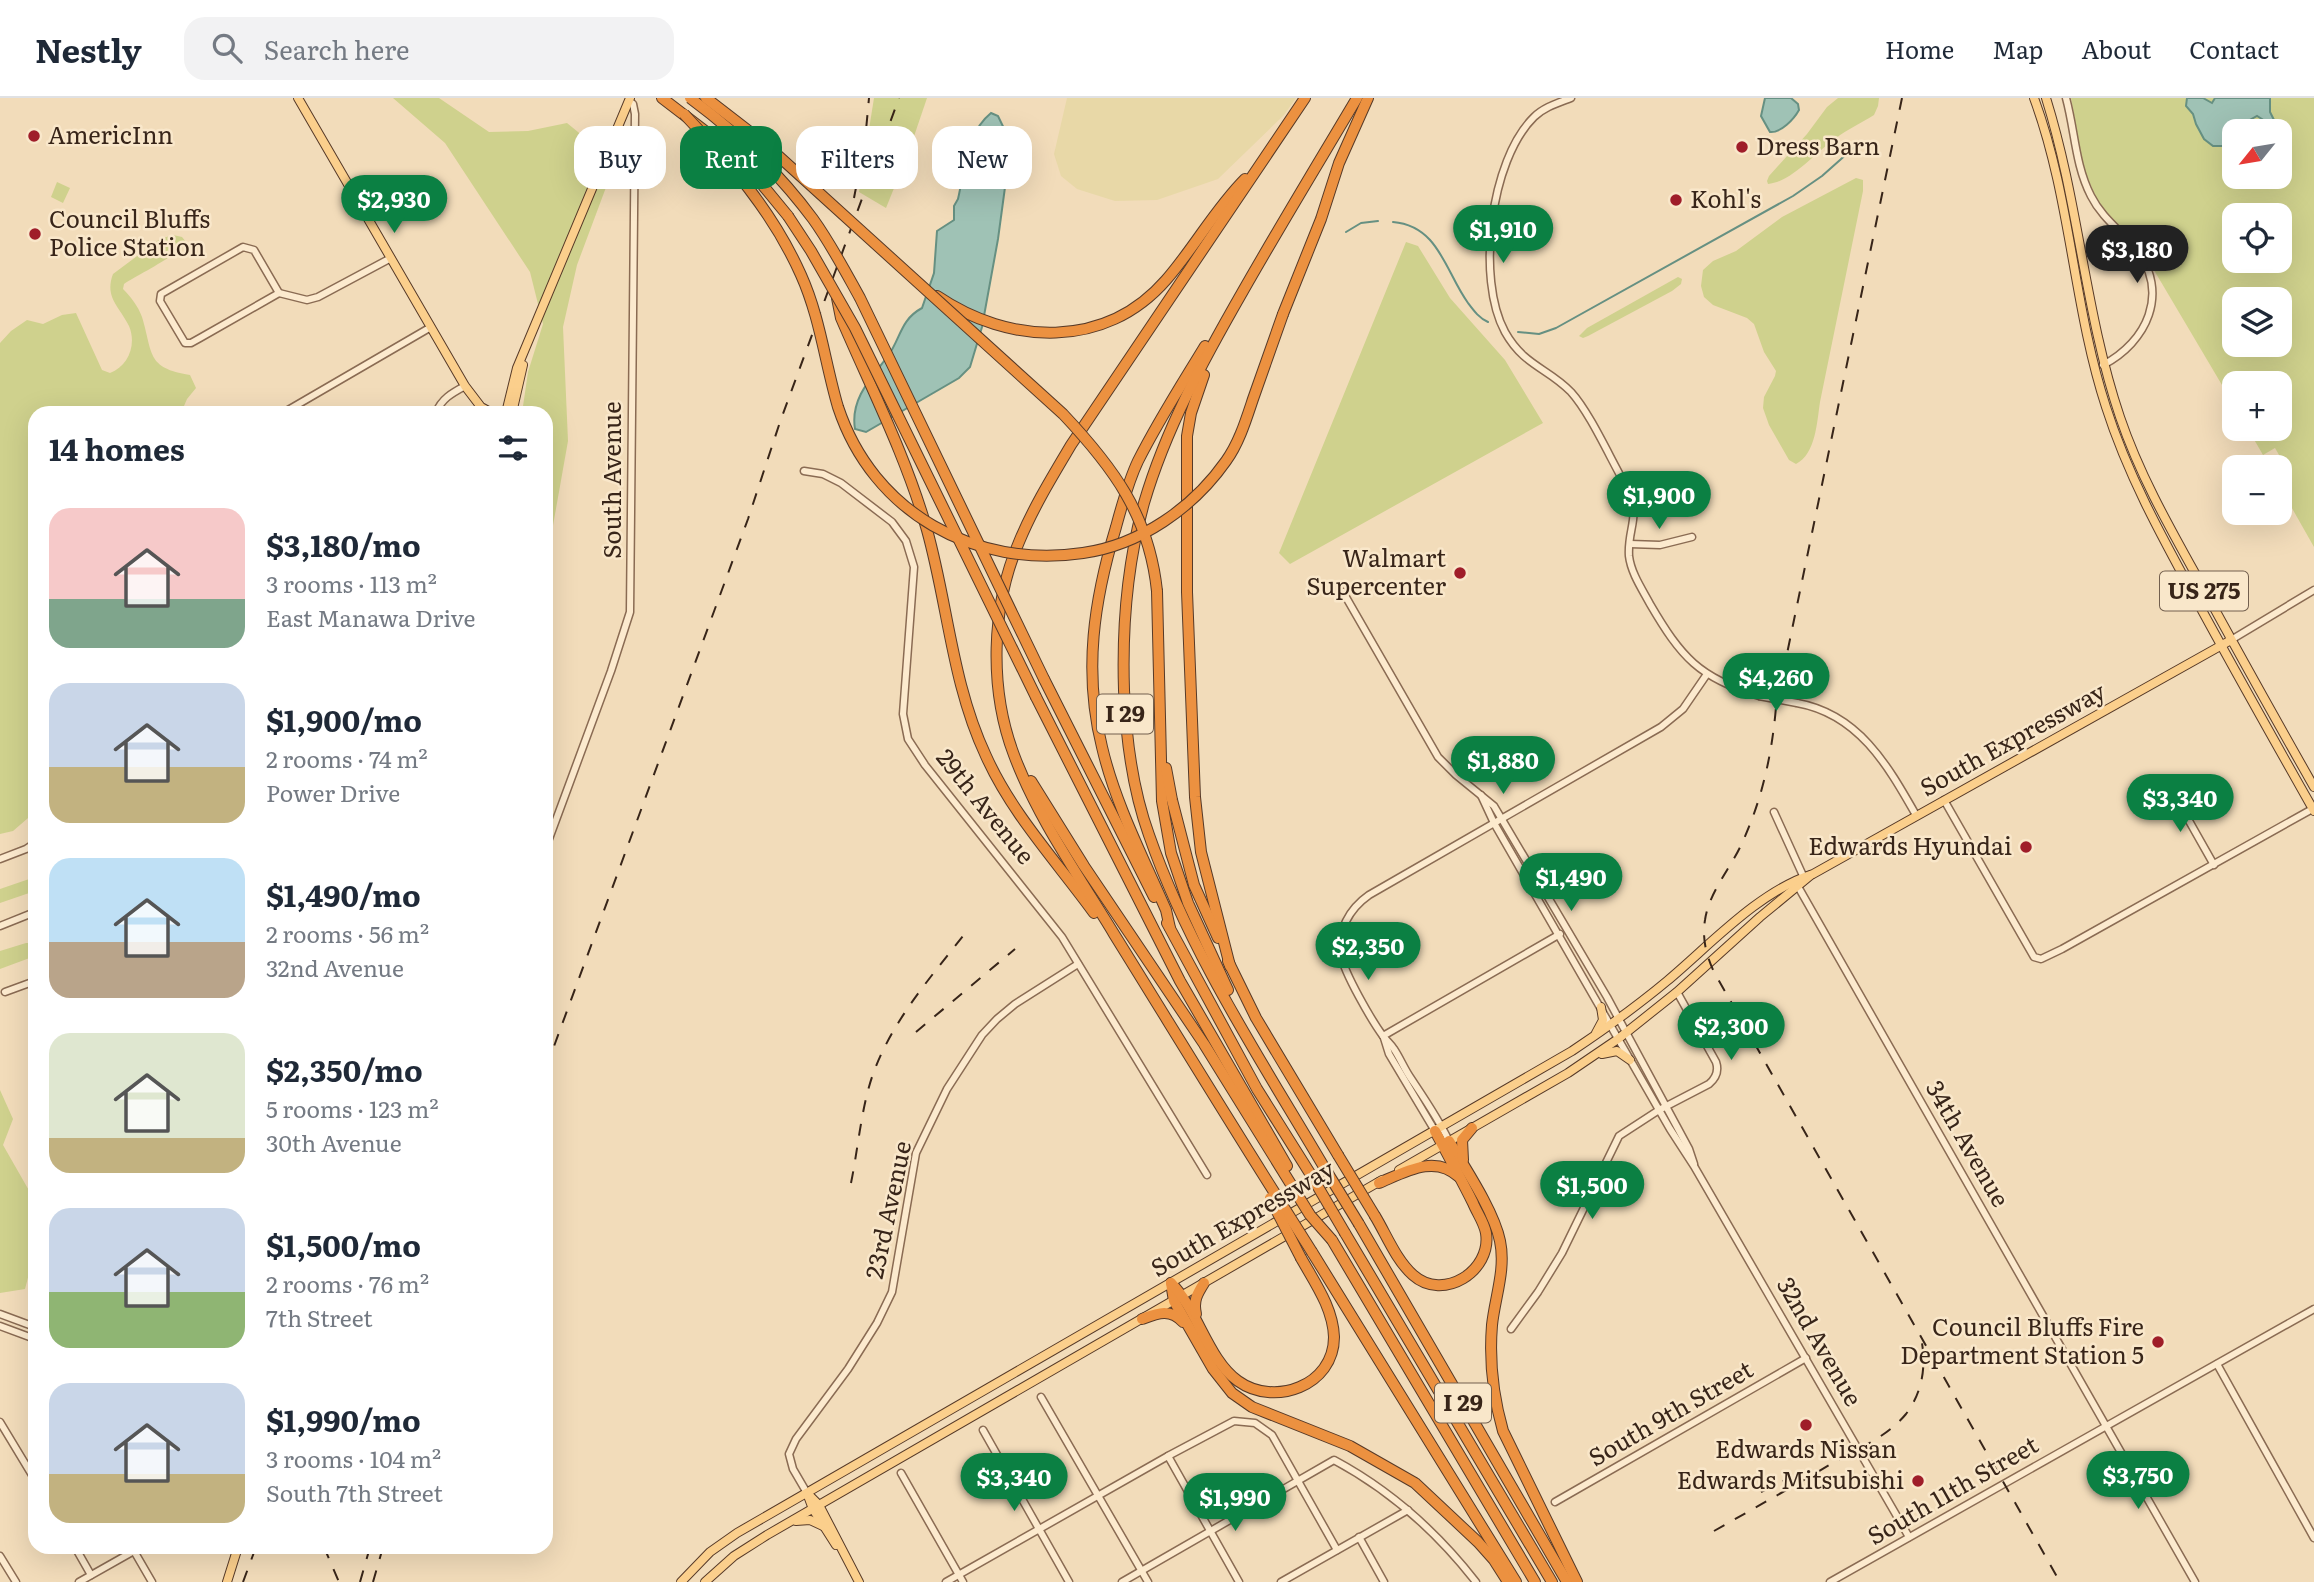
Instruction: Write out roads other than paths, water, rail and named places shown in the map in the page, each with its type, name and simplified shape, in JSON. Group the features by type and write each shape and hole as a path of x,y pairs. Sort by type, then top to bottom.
{"highway":[{"path":"662,98 730,151 767,190 811,251 835,291 1180,981 1295,1184"},
{"path":"690,98 758,156 812,219 837,256 860,298 1044,679 1170,928 1257,1089 1311,1175 1552,1582"},
{"path":"706,98 763,142 1063,414 1111,468 1141,523 1155,571 1162,801 1171,853 1188,903 1279,1091"},
{"name":"I 29","path":"1305,98 1071,445 1033,512 1017,545 1004,593 997,653 1000,695 1013,753 1033,799 1259,1168 1273,1196 1312,1252 1516,1582"},
{"name":"I 29","path":"1357,98 1225,322 1176,416 1144,504 1133,549 1126,599 1123,654 1125,713 1136,787 1148,833 1175,903 1228,1003 1567,1582"},
{"path":"684,114 747,184 794,259 808,292 839,408 848,431 865,461 890,492 921,519 943,533 978,546 1026,556 1054,556 1097,551 1139,537 1176,513 1227,460 1241,433 1283,314 1321,219 1339,163 1368,98"},
{"path":"920,284 952,305 995,325 1043,334 1081,330 1118,317 1153,293 1165,281 1239,185 1263,161"},
{"path":"835,291 841,318 914,486 928,532 956,669 969,716 986,758 1009,799 1141,978"},
{"path":"1170,928 1166,910 1121,805 1102,748 1093,700 1091,658 1097,601 1107,558 1137,464 1222,319 1243,291"},
{"path":"1225,322 1191,413 1186,467 1195,797 1201,852 1230,966"},
{"path":"1000,695 1023,760 1043,802 1332,1240 1535,1582"},
{"path":"1161,736 1172,800 1194,885 1230,966 1256,1018 1375,1216 1412,1274 1422,1281 1435,1284 1456,1282 1470,1274 1485,1253 1485,1227 1466,1178 1461,1155 1464,1135 1472,1128"},
{"path":"1439,1129 1499,1235 1502,1264 1492,1324 1491,1356 1495,1405 1511,1451 1577,1582"},
{"path":"1379,1183 1430,1165 1440,1165 1466,1178"},
{"path":"1142,1319 1159,1313 1173,1314 1199,1335 1228,1373 1246,1387 1264,1393 1288,1391 1311,1381 1322,1371 1334,1340 1332,1319 1273,1196"},
{"path":"1171,1283 1199,1335 1213,1369 1231,1394 1252,1407 1350,1446 1415,1483 1478,1542 1508,1582"},
{"path":"1199,1335 1194,1304 1204,1283"}],"main road":[{"path":"298,98 465,386 480,406"},
{"name":"US 275","path":"2034,98 2057,178 2095,369 2107,411 2132,477 2157,528 2314,810"},
{"name":"US 275","path":"2046,98 2066,173 2105,364 2120,418 2147,483 2314,787"},
{"path":"507,406 517,368 629,99"},
{"path":"514,406 527,345"},
{"path":"465,386 473,406"},
{"path":"504,406 508,402"},
{"name":"South Expressway","path":"705,1582 734,1556 783,1525 1532,1095 1589,1059 1677,992 1760,917 1813,874 2231,640"},
{"name":"South Expressway","path":"681,1582 723,1542 1588,1041 1665,983 1732,925 1773,894 1801,882"},
{"path":"1588,1041 1602,1024 1601,1007"},
{"path":"1589,1059 1614,1051 1621,1052 1630,1060"},
{"path":"783,1525 806,1520 828,1527 829,1509 842,1491"},
{"name":"23rd Avenue","path":"807,1493 859,1582"},
{"path":"227,1582 235,1554"}],"street":[{"path":"1572,98 1547,107 1523,130 1510,151 1497,190 1490,273 1495,308 1510,341 1525,358 1567,388 1579,402 1629,493 1634,519 1629,557 1634,573 1667,632 1684,655 1707,674 1729,686 1828,713 1864,738 1887,767 1916,816"},
{"path":"2066,98 2080,166 2089,193 2104,217 2137,250 2151,281 2150,309 2135,342 2124,352 2095,369"},
{"name":"South Avenue","path":"553,828 624,635 631,601 635,114 629,99"},
{"path":"279,293 254,250 247,247 162,293 160,301 183,341 189,343 279,293 307,300 318,298 391,258"},
{"path":"295,406 431,327"},
{"path":"439,406 446,397 465,386"},
{"name":"29th Avenue","path":"804,471 823,474 841,483 892,522 906,541 915,567 903,713 908,739 925,765 1062,937 1207,1175"},
{"path":"1630,544 1660,545 1692,537"},
{"path":"2231,640 2314,590"},
{"name":"32nd Avenue","path":"1343,592 1438,757 1448,769 1480,795 1566,930 1622,1036 1693,1157 1695,1166 1909,1538"},
{"path":"1439,1129 1389,1054 1383,1036 1345,967 1340,944 1343,928 1353,909 1365,898 1668,723 1683,709 1707,674"},
{"path":"2171,789 2214,866"},
{"path":"1944,800 2034,957 2038,959 2062,950 2314,810"},
{"name":"34th Avenue","path":"1774,812 1801,882 2195,1582"},
{"name":"32nd Avenue","path":"1498,821 1601,1007 1615,1022"},
{"path":"0,859 28,848"},
{"path":"0,926 28,915"},
{"path":"1383,1036 1566,930"},
{"name":"23rd Avenue","path":"807,1493 793,1469 789,1454 796,1439 848,1369 877,1323 892,1292 916,1153 947,1089 982,1035 997,1019 1015,1004 1078,964"},
{"path":"5,992 28,984"},
{"path":"1511,1329 1538,1293 1562,1252 1616,1140 1622,1133 1716,1078 1716,1062 1677,992"},
{"name":"32nd Avenue","path":"1622,1036 1630,1060 1663,1108"},
{"name":"South 11th Street","path":"1830,1582 2314,1309"},
{"path":"0,1314 28,1324"},
{"path":"0,1326 28,1336"},
{"name":"South 9th Street","path":"1555,1502 1806,1358"},
{"path":"2217,1364 2314,1538"},
{"path":"1041,1397 1148,1582"},
{"path":"946,1582 1234,1421 1249,1421 1272,1435 1337,1550"},
{"path":"0,1422 28,1468"},
{"path":"983,1430 1069,1582"},
{"path":"1168,1456 1240,1582"},
{"path":"1122,1582 1334,1460 1375,1485 1408,1510 1442,1543 1472,1581"},
{"path":"901,1473 963,1582"},
{"path":"1281,1582 1408,1510"},
{"path":"1359,1537 1384,1582"},
{"path":"79,1554 92,1575"},
{"path":"79,1582 128,1554"},
{"path":"140,1554 152,1582"},
{"path":"0,1556 16,1582"}],"waterway":[{"path":"1518,332 1539,334 1556,328 1793,196 1822,176 1858,144"},
{"path":"1346,232 1361,223 1378,221"},
{"path":"1393,222 1408,225 1431,241 1468,303 1488,322"}],"railway":[{"path":"854,198 865,141 869,98"},
{"path":"553,1049 899,98"},
{"path":"1902,98 1776,707 1765,776 1742,843 1707,910 1704,940 1714,972 2060,1582"},
{"path":"851,1183 865,1103 880,1057 900,1020 963,936"},
{"path":"916,1032 1015,949"},
{"path":"1714,1531 1890,1430 1906,1414 1916,1398 1923,1371 1922,1343"},
{"path":"1761,1492 1789,1478"},
{"path":"243,1582 253,1554"},
{"path":"327,1554 339,1582"},
{"path":"360,1582 368,1554"},
{"path":"373,1582 381,1554"}],"place":[{"name":"AmericInn","path":"34,136"},
{"name":"Dress Barn","path":"1742,147"},
{"name":"Kohl's","path":"1676,200"},
{"name":"Council Bluffs Police Station","path":"35,234"},
{"name":"Walmart Supercenter","path":"1460,573"},
{"name":"Edwards Hyundai","path":"2026,847"},
{"name":"Council Bluffs Fire Department Station 5","path":"2158,1342"},
{"name":"Edwards Nissan","path":"1806,1425"},
{"name":"Edwards Mitsubishi","path":"1918,1481"}]}
